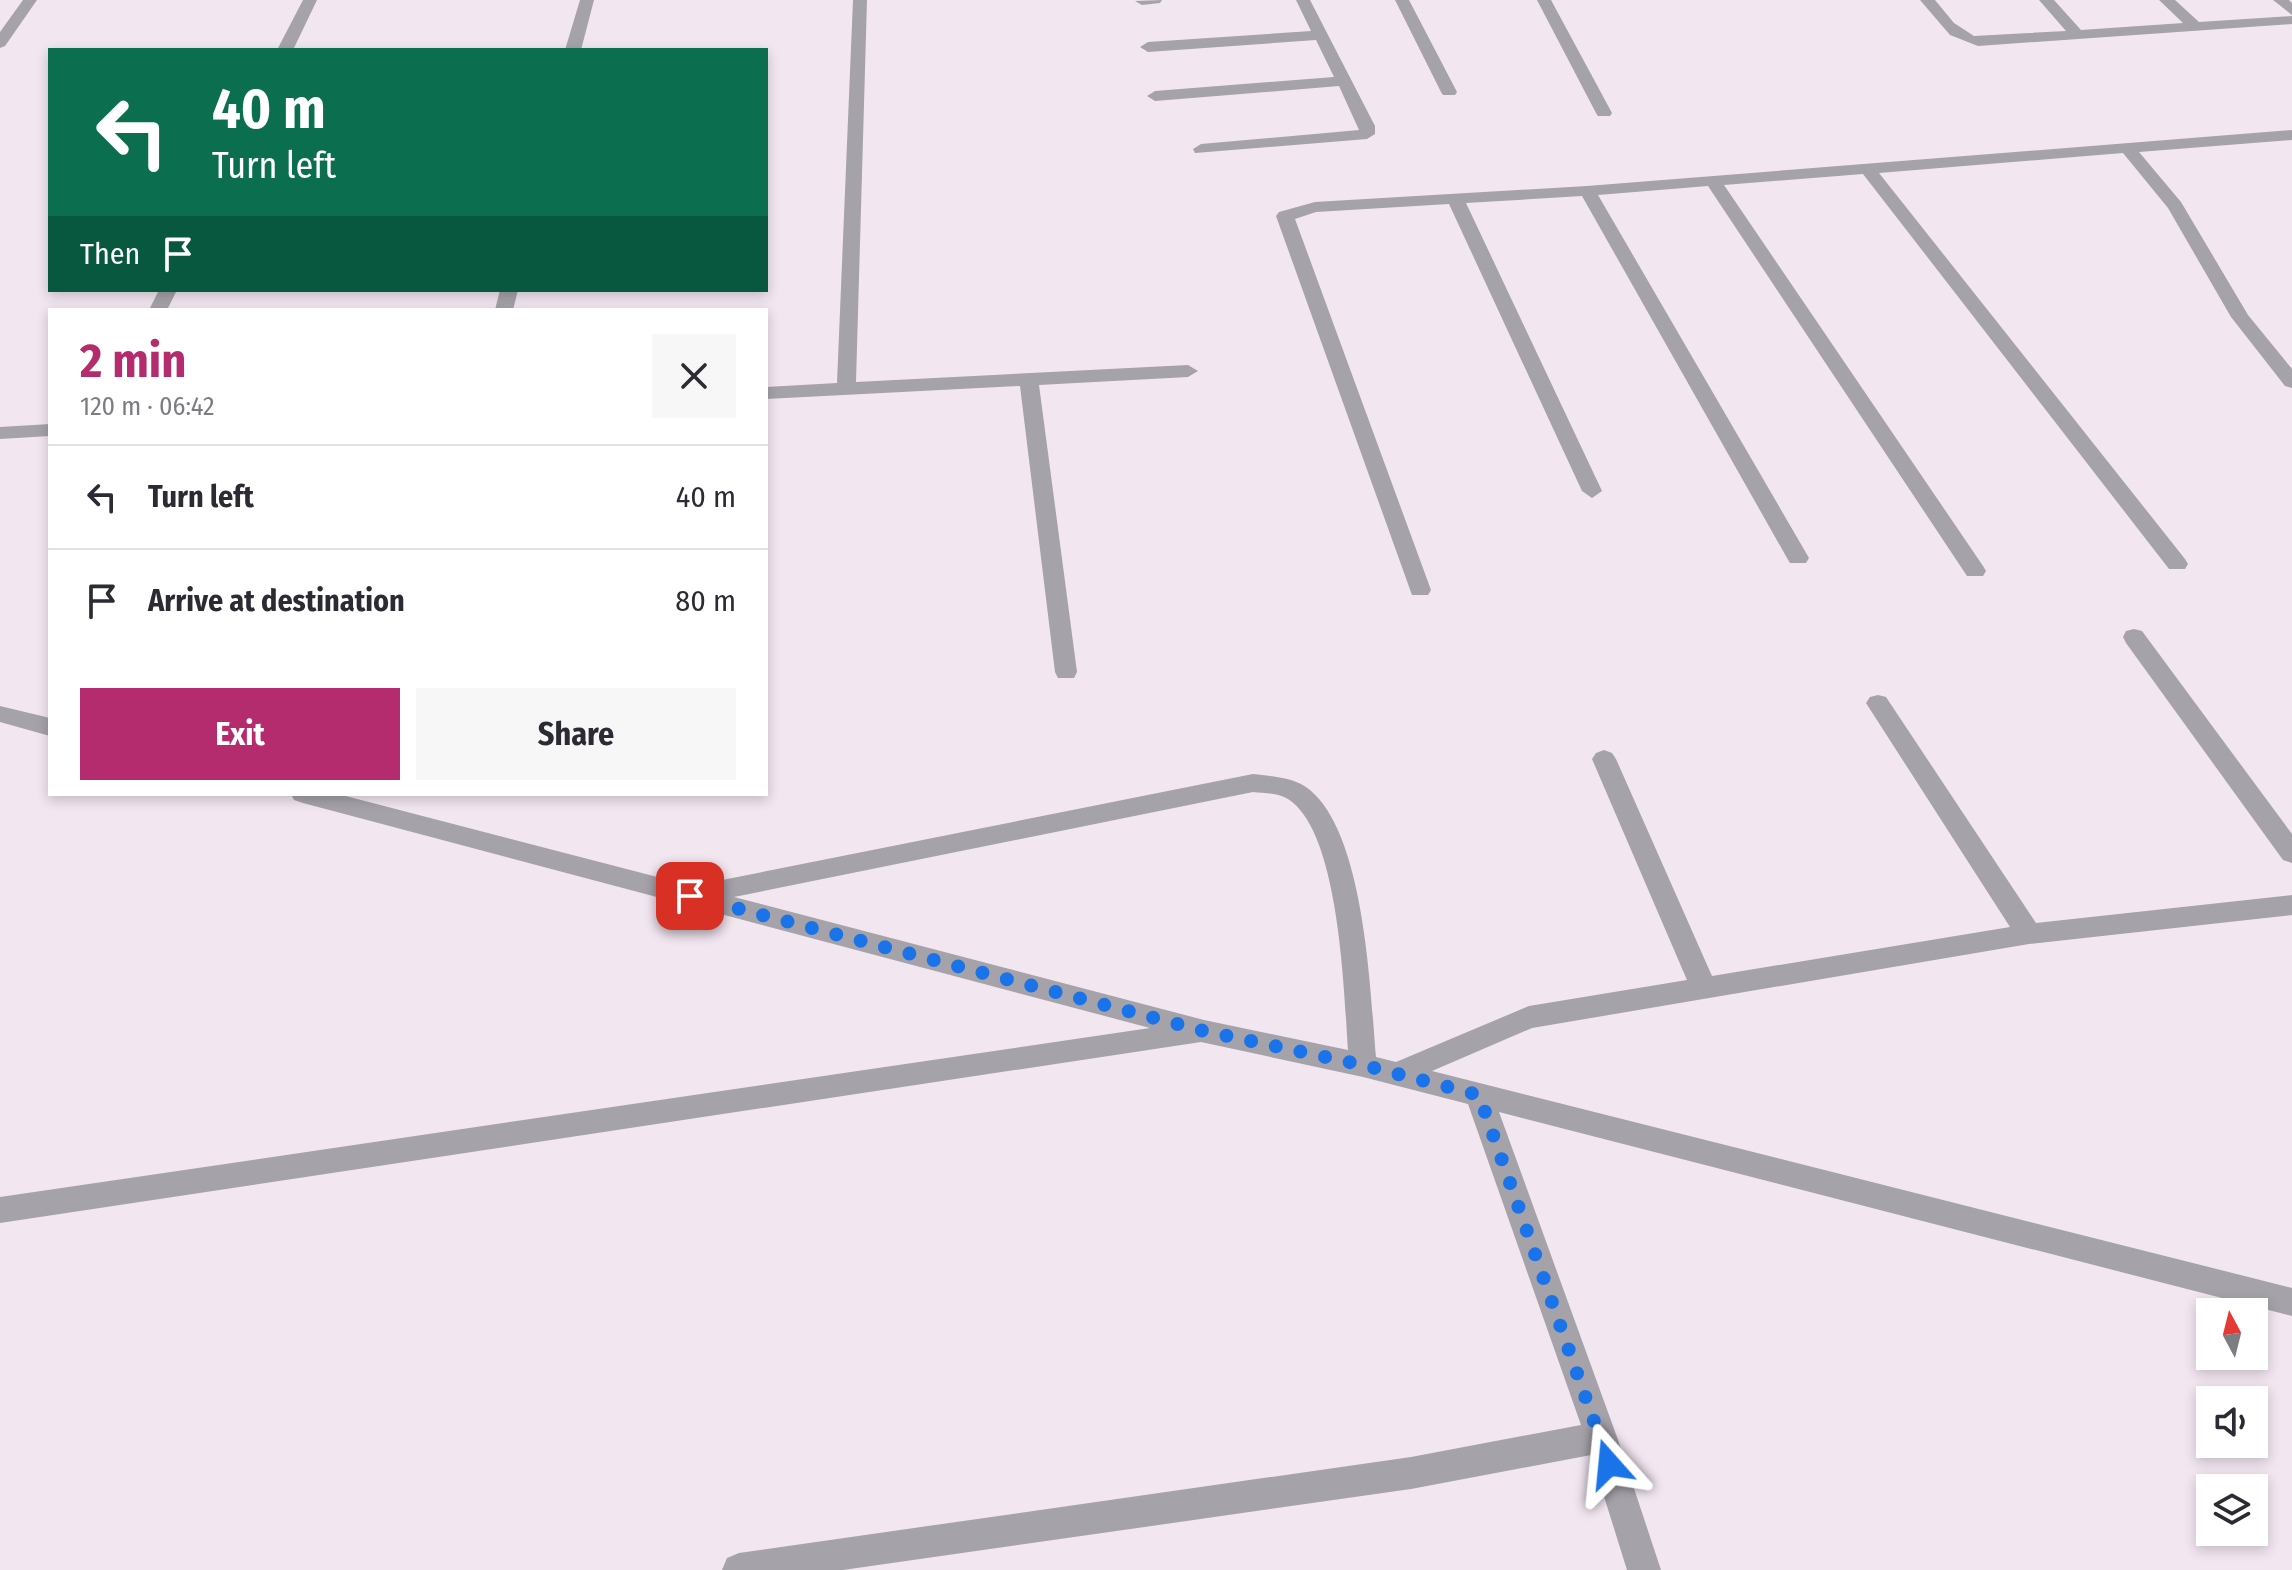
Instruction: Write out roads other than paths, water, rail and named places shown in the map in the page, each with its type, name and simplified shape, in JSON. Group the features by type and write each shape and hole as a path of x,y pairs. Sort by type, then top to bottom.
{"street":[{"path":"0,43 30,0"},
{"path":"286,48 310,0"},
{"path":"574,48 587,0"},
{"path":"846,389 860,0"},
{"path":"1142,1 1155,0"},
{"path":"1201,149 1367,134 1367,126 1303,0"},
{"path":"1402,0 1449,92"},
{"path":"1544,0 1604,113"},
{"path":"1927,0 1965,40 2292,20"},
{"path":"2046,0 2078,35"},
{"path":"2166,0 2195,26"},
{"path":"2280,0 2292,11"},
{"path":"1148,47 1320,35"},
{"path":"1155,96 1344,81"},
{"path":"1420,590 1285,216 1315,207 1587,191 2292,135"},
{"path":"2127,148 2175,206 2240,317 2292,382"},
{"path":"1866,167 2177,564"},
{"path":"1711,179 1975,571"},
{"path":"1587,191 1798,558"},
{"path":"1456,200 1592,491"},
{"path":"768,393 1188,371"},
{"path":"1029,379 1066,672"},
{"path":"0,433 48,430"},
{"path":"2134,637 2292,853"},
{"path":"1878,703 2029,934"},
{"path":"0,714 48,726"},
{"path":"1604,759 1705,990"},
{"path":"690,896 1253,783 1294,791 1320,819 1344,879 1363,1065"},
{"path":"311,796 1204,1031 1363,1065 2292,1302"},
{"path":"1396,1074 1529,1017 2029,934 2292,905"},
{"path":"0,1210 1204,1031"},
{"path":"1479,1095 1601,1437 1644,1570"},
{"path":"739,1570 1411,1473 1601,1437"}]}
